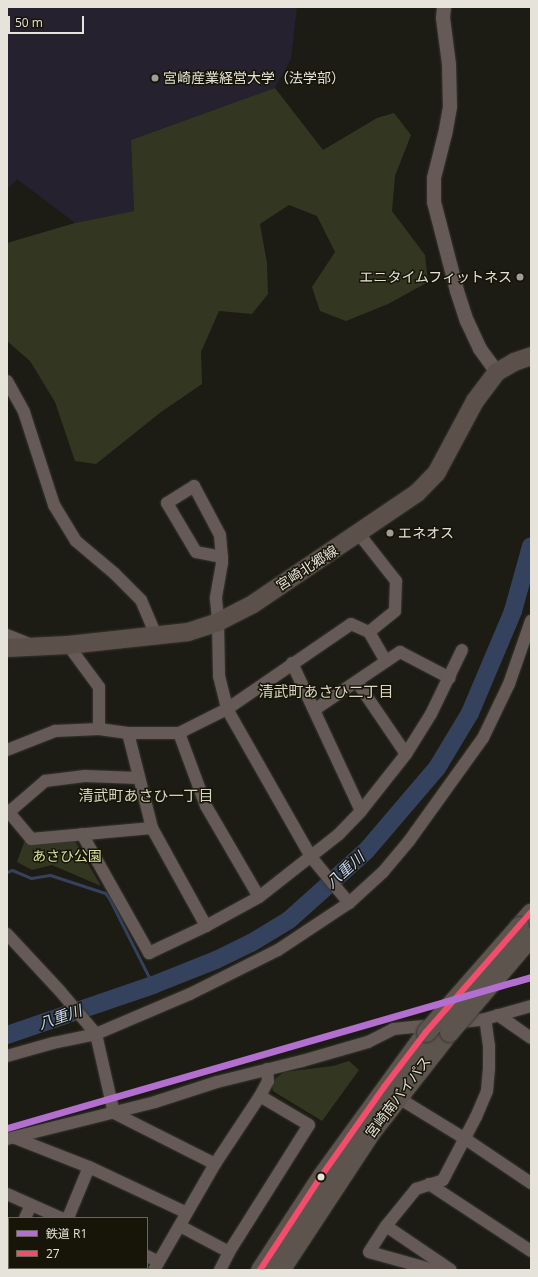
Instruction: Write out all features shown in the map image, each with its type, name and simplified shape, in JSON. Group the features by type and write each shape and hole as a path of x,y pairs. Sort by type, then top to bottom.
{"highway":[{"name":"宮崎南バイパス","path":"260,1270 322,1175 426,1032 527,924"},
{"name":"宮崎南バイパス","path":"280,1270 334,1185 527,924"}],"main road":[{"name":"宮崎北郷線","path":"7,648 68,646 188,632 218,622 253,604 360,534 417,493 437,472 475,401 497,372 514,362 531,356"}],"street":[{"path":"444,7 443,18 449,64 450,107 434,178 434,202 457,291 467,321 480,349 497,372"},
{"path":"7,381 24,412 54,505 76,541 115,574 141,600 156,636"},
{"path":"222,557 196,552 167,503 194,486 220,535 222,557 216,598 219,676 227,709 314,860 345,900"},
{"path":"360,534 396,581 395,610 369,632"},
{"path":"7,1056 93,1030 234,973 278,950 383,872 409,841 483,738 508,684 531,621"},
{"path":"7,750 55,731 99,729 128,733 179,733 227,709 351,624 369,632 386,661"},
{"path":"7,635 34,646"},
{"path":"68,646 99,687 99,729"},
{"path":"82,834 148,952 206,926 259,897 314,860 361,811 406,754 431,714 450,678 462,650"},
{"path":"314,710 400,652 450,678"},
{"path":"292,664 361,811"},
{"path":"357,682 406,754"},
{"path":"128,733 138,778 152,828 206,926"},
{"path":"179,733 206,806 259,897"},
{"path":"138,778 85,776 45,780 8,811 31,839 152,828"},
{"path":"8,937 60,991 93,1030 114,1113 215,1164"},
{"path":"11,1139 114,1113 368,1042 393,1029 485,1019 531,1006"},
{"path":"498,1015 531,1038"},
{"path":"434,1270 408,1266 369,1252 386,1226 416,1189 443,1180 464,1138 487,1091 489,1046 485,1019"},
{"path":"148,1257 156,1266 215,1164 260,1096 268,1081 267,1069"},
{"path":"220,1270 229,1252 309,1126 260,1096"},
{"path":"397,1098 464,1138 531,1183"},
{"path":"11,1139 89,1167 187,1213"},
{"path":"68,1217 89,1167"},
{"path":"429,1184 531,1251"},
{"path":"7,1194 59,1217"},
{"path":"25,1217 31,1205"},
{"path":"180,1226 229,1252"},
{"path":"386,1226 451,1270"}],"shaded area":[{"path":"7,7 297,7 291,59 275,88 131,140 134,211 75,223 17,179 7,190"}],"green space":[{"path":"275,88 323,150 377,118 394,113 411,135 395,176 392,211 425,255 428,282 388,304 346,321 320,311 312,287 335,252 317,216 289,205 260,224 267,263 268,294 252,314 219,311 201,352 202,384 161,412 96,464 75,461 55,402 30,361 7,341 7,243 75,223 134,211 131,140"},
{"name":"あさひ公園","path":"25,840 75,841 101,886 52,865 32,870 17,862"},
{"path":"349,1061 359,1070 322,1121 273,1091 272,1086 276,1078 284,1072 333,1066"}],"waterway":[{"name":"八重川","path":"7,1035 153,985 216,960 251,943 289,920 366,851 437,768 470,713 513,611 531,546"},
{"path":"7,872 12,870 31,878 50,875 105,893 109,898 153,985"}],"rail line":[{"name":"R1","path":"7,1128 531,977"}],"transit line":[{"name":"27","path":"260,1270 322,1175 384,1087 426,1032 531,912"}],"place":[{"name":"宮崎産業経営大学（法学部）","path":"155,78"},
{"name":"エニタイムフィットネス","path":"520,277"},
{"name":"エネオス","path":"390,533"}],"district":[{"name":"清武町あさひ二丁目","path":"326,692"},
{"name":"清武町あさひ一丁目","path":"146,796"}]}
